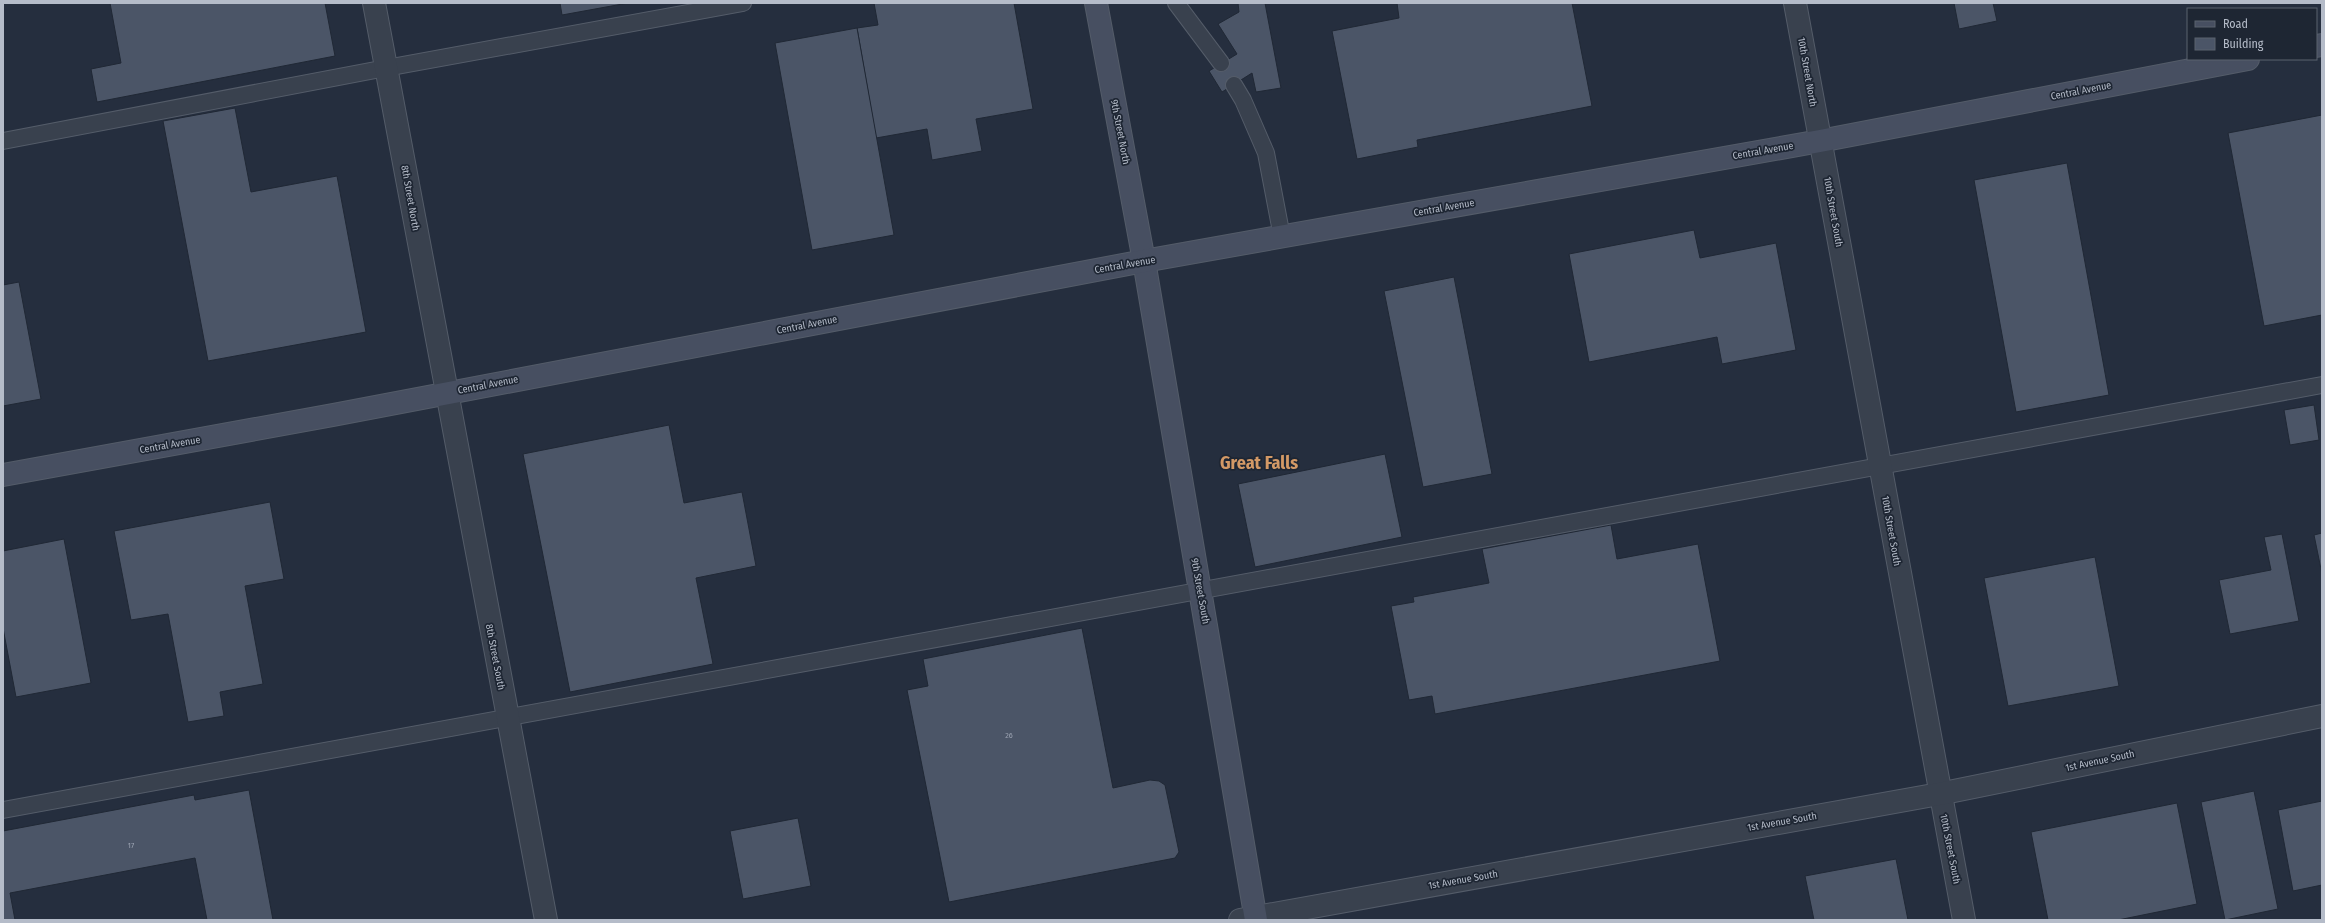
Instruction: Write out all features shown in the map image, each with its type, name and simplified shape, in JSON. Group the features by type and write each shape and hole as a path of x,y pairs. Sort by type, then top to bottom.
{"street":[{"name":"8th Street North","path":"374,3 446,393"},
{"name":"9th Street North","path":"1096,3 1144,261"},
{"name":"10th Street North","path":"1795,3 1820,141"},
{"name":"Central Avenue","path":"3,476 1144,261 1820,141 2243,60"},
{"name":"10th Street South","path":"1820,141 1939,794 1964,920"},
{"name":"9th Street South","path":"1144,261 1200,588 1250,919"},
{"name":"8th Street South","path":"446,393 546,920"},
{"name":"1st Avenue South","path":"1250,919 1939,794 2322,716"}],"lane":[{"path":"3,141 386,68 743,3"},
{"path":"1176,3 1221,63"},
{"path":"1234,85 1243,100 1266,153 1282,237"},
{"path":"3,810 507,719 1200,588 1879,463 2322,385"}],"building":[{"path":"110,3 325,3 335,56 97,102 91,69 121,63"},
{"path":"560,3 628,3 562,15"},
{"path":"874,3 1014,3 1033,109 976,119 982,151 932,160 927,129 876,138 857,28 878,25"},
{"path":"1238,3 1265,3 1281,88 1256,92 1252,73 1222,92 1209,71 1237,54 1218,24 1239,12"},
{"path":"1397,3 1572,3 1592,106 1417,140 1418,147 1357,159 1332,31 1399,18"},
{"path":"1954,3 1993,3 1997,21 1959,29"},
{"path":"857,28 894,235 812,250 775,43"},
{"path":"235,108 251,192 337,176 366,332 208,361 163,121"},
{"path":"2322,115 2322,315 2264,326 2228,133"},
{"path":"2067,163 2109,395 2016,412 1974,180"},
{"path":"1694,230 1700,258 1776,243 1796,350 1722,364 1717,337 1589,362 1569,254"},
{"path":"1454,277 1492,474 1423,487 1384,291"},
{"path":"19,282 41,399 3,406 3,285"},
{"path":"2314,405 2319,440 2290,445 2284,410"},
{"path":"669,425 684,503 742,492 756,566 696,578 713,664 570,692 523,454"},
{"path":"1385,454 1402,537 1255,567 1238,484"},
{"path":"270,502 284,579 245,586 263,684 220,692 224,716 188,722 168,614 131,620 114,531"},
{"path":"1611,525 1617,559 1698,544 1720,661 1435,714 1432,696 1409,700 1391,606 1414,602 1413,597 1489,583 1482,549"},
{"path":"2322,533 2322,574 2314,535"},
{"path":"2282,534 2299,621 2230,634 2219,580 2271,570 2264,537"},
{"path":"64,539 91,683 16,697 3,628 3,551"},
{"path":"2095,557 2119,686 2008,706 1984,578"},
{"path":"1082,628 1113,788 1150,780 1159,781 1165,785 1179,852 1175,858 949,902 907,690 928,686 923,659"},
{"path":"249,790 273,920 207,920 195,858 10,893 15,920 3,920 3,831 194,795 195,800"},
{"path":"2254,791 2278,909 2225,920 2201,802"},
{"path":"2322,801 2322,885 2293,891 2278,810"},
{"path":"2177,803 2197,904 2118,920 2048,920 2031,832"},
{"path":"798,818 811,886 743,899 730,831"},
{"path":"1896,859 1908,920 1814,920 1805,876"}],"district":[{"name":"Great Falls","path":"1259,463"}]}
